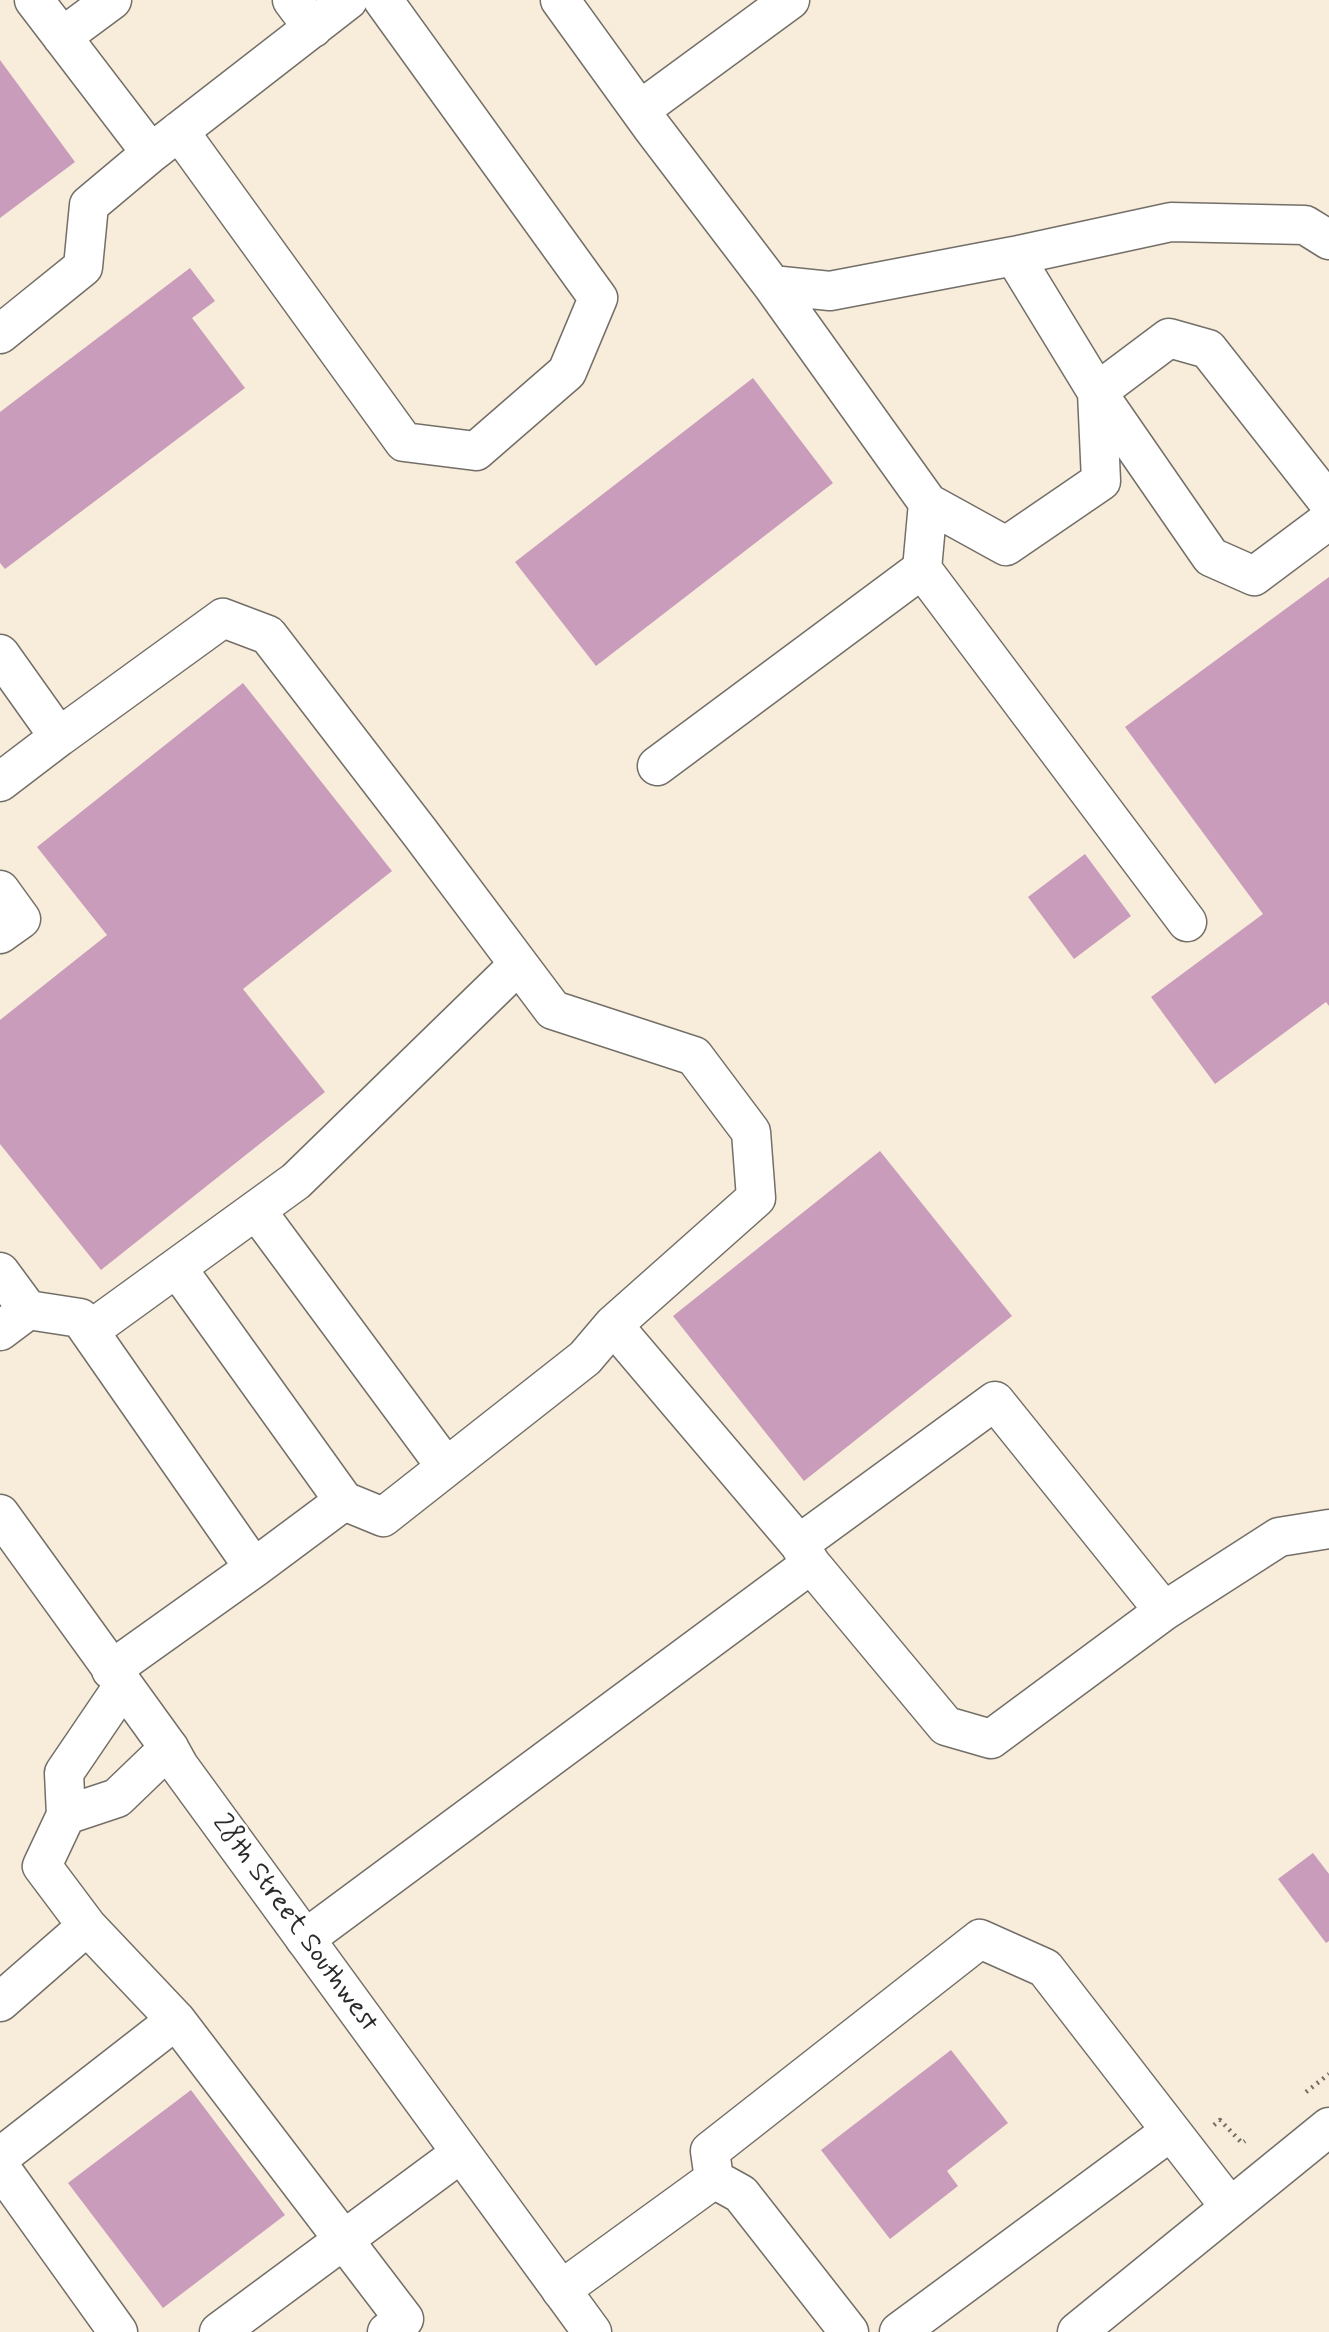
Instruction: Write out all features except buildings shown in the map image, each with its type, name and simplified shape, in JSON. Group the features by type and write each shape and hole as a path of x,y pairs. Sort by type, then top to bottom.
{"main road":[{"path":"34,0 62,37 165,142 404,442 476,451 567,373 598,298 383,0"},
{"path":"62,37 112,0"},
{"path":"0,334 83,267 89,205 165,142 302,14 348,0"},
{"path":"560,0 772,285 928,503 1006,546 1101,481 1097,392"},
{"path":"640,110 790,0"},
{"path":"772,285 830,291 1014,256 1171,222 1305,225 1329,240"},
{"path":"1014,256 1097,392 1212,557 1254,576 1329,520"},
{"path":"1097,392 1169,338 1208,349 1329,503"},
{"path":"928,503 922,569 1187,922"},
{"path":"657,766 922,569"},
{"path":"0,782 223,618 268,635 552,1010 694,1056 751,1132 756,1198 613,1325 585,1358 383,1517 344,1501 177,1268"},
{"path":"0,654 59,737"},
{"path":"0,890 21,919 0,934"},
{"path":"89,1331 296,1181 518,965"},
{"path":"256,1210 446,1467"},
{"path":"0,1272 14,1320 80,1318 254,1568"},
{"path":"613,1325 946,1726 991,1739 1164,1611 1279,1537 1329,1529"},
{"path":"305,1939 805,1554 996,1401 1164,1611"},
{"path":"344,1501 254,1568 117,1678 64,1773 66,1815 42,1866 87,1926 176,2020 343,2241 402,2328"},
{"name":"28th Street Southwest","path":"0,1514 169,1748 179,1766 592,2332"},
{"path":"66,1815 117,1798 169,1748"},
{"path":"0,2003 87,1926"},
{"path":"714,2179 710,2151 980,1939 1045,1968 1230,2207"},
{"path":"0,2157 176,2020"},
{"path":"1077,2332 1329,2127"},
{"path":"899,2332 1178,2140"},
{"path":"219,2332 461,2153"},
{"path":"0,2167 118,2332"},
{"path":"561,2290 714,2179"},
{"path":"714,2179 741,2194 849,2332"}],"path":[{"path":"1296,2100 1329,2074"},
{"path":"1178,2140 1220,2120 1242,2143 1253,2135"}]}
